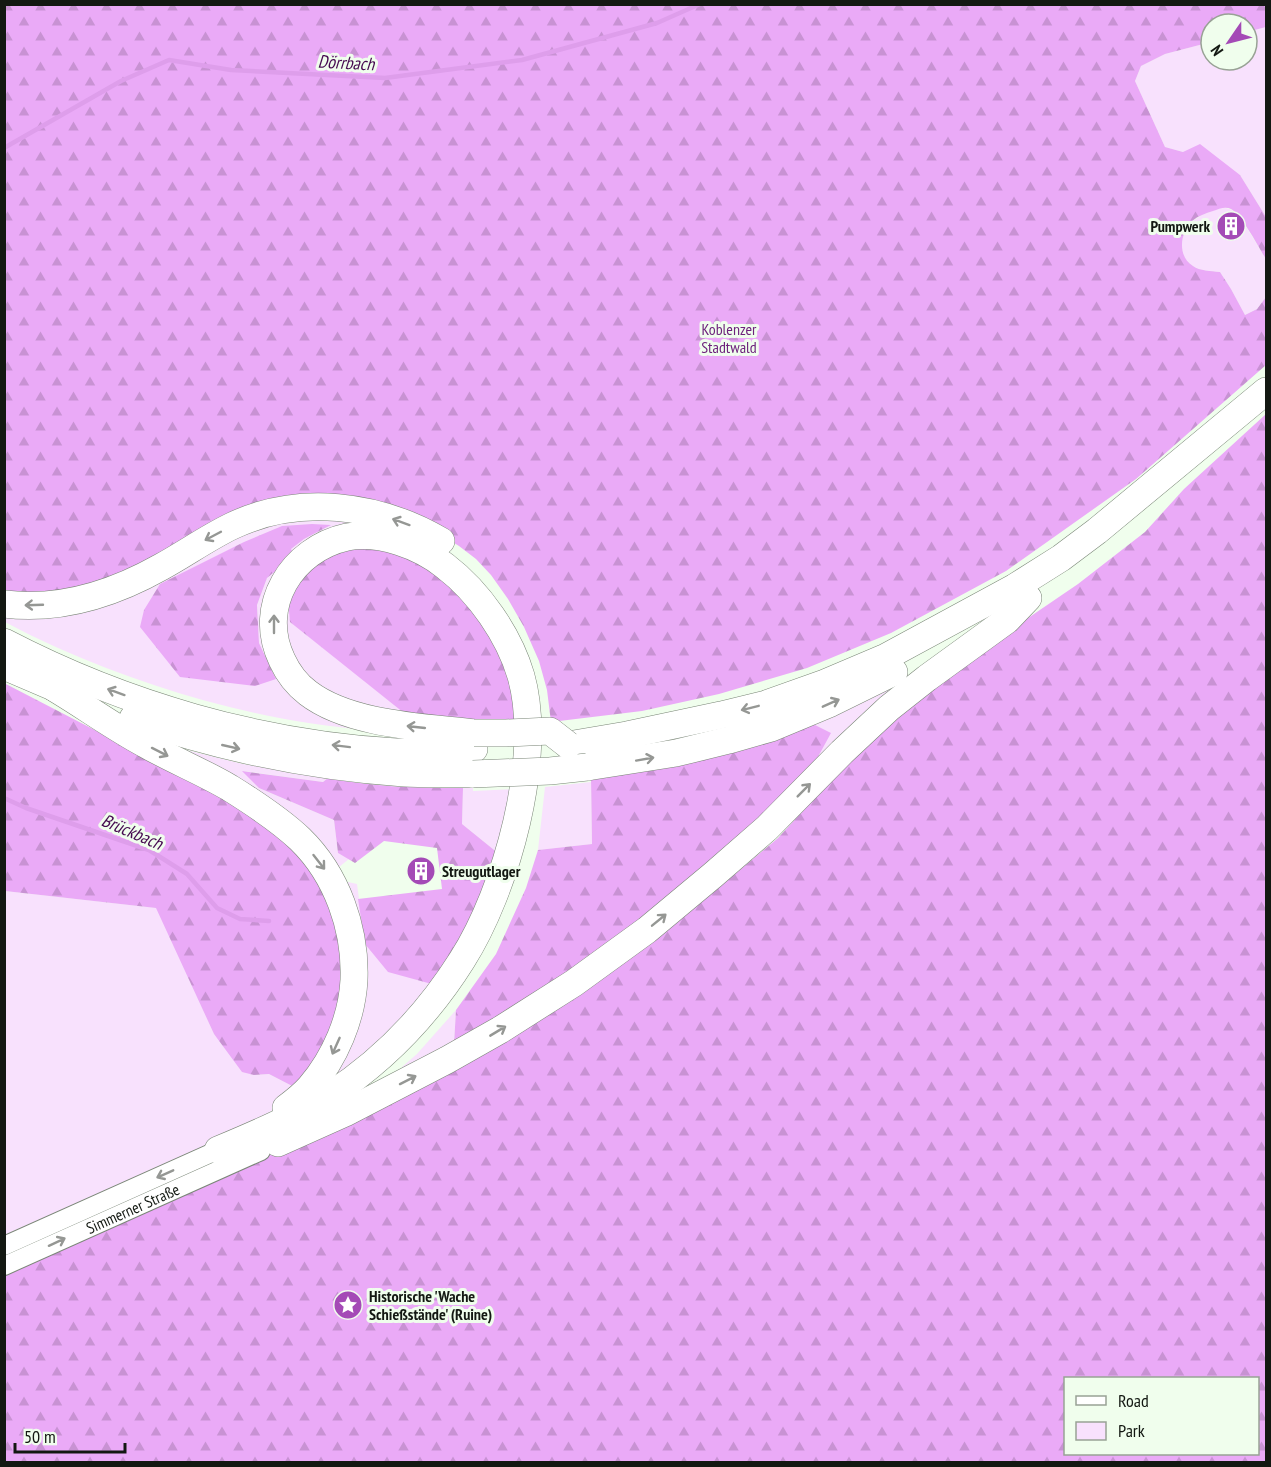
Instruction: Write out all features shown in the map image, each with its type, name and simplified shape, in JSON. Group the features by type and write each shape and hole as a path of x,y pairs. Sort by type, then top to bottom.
{"highway":[{"path":"581,752 766,704 825,683 884,658 1015,587 1061,558 1097,531 1266,391"},
{"path":"4,642 92,683 167,710 232,727 289,738 399,752 676,753 771,728 831,703 890,675 1028,598 1106,541 1172,488 1266,399"},
{"path":"4,604 20,606 60,604 99,595 152,572 233,526 256,517 311,507 351,508 402,522 440,540 468,563 493,593 516,633 532,671 540,711 542,752 530,836 519,873 500,921 475,966 446,1008 411,1046 371,1080 336,1105 261,1151"},
{"path":"218,1150 290,1118 329,1096 364,1071 395,1043 435,999 464,958 486,915 515,831 522,793 527,753 528,714 521,675 506,638 483,602 456,574 432,555 404,543 378,537 351,536 330,542 309,553 293,568 283,584 275,606 274,640 288,673 297,684 332,707 368,718 407,726 474,752"},
{"path":"261,1151 345,1113 447,1060 500,1030 574,983 647,930 713,875 767,828 889,708 1007,620 1028,598"},
{"path":"4,666 112,711 169,730 286,759 405,773 474,752"},
{"path":"56,689 144,744 229,788 272,816 301,840 325,869 340,898 352,940 355,967 354,991 346,1024 332,1056 309,1088 293,1102 218,1150"}],"street":[{"name":"Simmerner Straße","path":"4,1246 218,1150"},
{"name":"Simmerner Straße","path":"4,1266 261,1151"}],"green space":[{"name":"Koblenzer Stadtwald","path":"4,5 1266,5 1266,27 1259,29 1259,12 1199,12 1199,45 1165,54 1141,66 1135,81 1165,147 1183,152 1200,144 1240,175 1266,217 1266,259 1240,218 1229,208 1222,208 1199,216 1192,221 1183,238 1182,251 1188,262 1196,268 1220,272 1245,315 1257,309 1266,297 1266,365 1136,479 1006,571 891,633 807,668 719,694 642,711 551,722 547,690 539,661 524,627 508,599 476,559 425,525 322,500 104,586 5,597"},
{"path":"1266,27 1266,217 1240,175 1165,147 1135,81 1141,66 1165,54 1199,45 1199,72 1259,72 1259,29"},
{"path":"1223,207 1232,210 1245,225 1266,259 1266,297 1257,309 1245,315 1220,272 1196,268 1188,262 1182,250 1185,231 1193,221"},
{"path":"1266,414 1266,1462 5,1462 4,1275 325,1130 661,936 778,838 867,741 971,657 1078,584 1145,532 1184,489"},
{"path":"367,515 291,562 291,549 304,539 330,526 160,584 276,678 259,643 257,605 267,578 286,568 272,653 367,730 287,719 209,702 95,664 5,622 4,608 252,524"},
{"path":"331,525 304,539 291,549 293,553 286,568 267,578 257,605 259,643 276,679 255,686 180,677 140,627 144,610 160,584 244,542 282,526"},
{"path":"370,547 433,563 499,638 522,723 409,717 290,622 288,598 318,560 349,548"},
{"path":"282,600 409,717 339,704 285,656"},
{"path":"919,670 821,764 817,727 809,722"},
{"path":"4,683 202,783 289,842 325,888 344,962 336,1024 298,1089 269,1074 254,1075 242,1072 214,1034 156,908 5,891"},
{"path":"809,722 831,733 819,755 821,764 686,888 540,991 454,1044 456,1010 496,954 526,888 538,850 592,844 591,778"},
{"path":"186,750 243,764 328,778 323,782 243,771 259,788 334,820 338,853 349,859 334,871"},
{"path":"242,771 323,782 328,778 395,786 463,788 462,824 504,858 439,986 388,972 365,944 358,899 442,889 437,848 384,841 355,863 338,853 334,820 259,788"},
{"path":"591,782 592,844 538,850 545,787"},
{"path":"463,788 473,788 473,791 517,789 504,858 462,824"},
{"path":"348,882 357,884 365,944 439,986 406,1026 313,1093"},
{"path":"5,891 157,908 214,1034 254,1075 269,1074 298,1089 273,1110 236,1133 5,1236"},
{"path":"456,1010 454,1044 405,1071 402,1067 417,1054"}],"waterway":[{"name":"Dörrbach","path":"4,148 121,81 169,60 231,70 385,78 522,60 657,23 700,4"},
{"name":"Brückbach","path":"4,798 26,808 149,850 187,874 217,908 240,919 269,921"}],"place":[{"name":"Pumpwerk","path":"1231,226"},
{"name":"Streugutlager","path":"421,871"},
{"name":"Historische 'Wache Schießstände' (Ruine)","path":"348,1305"}]}
